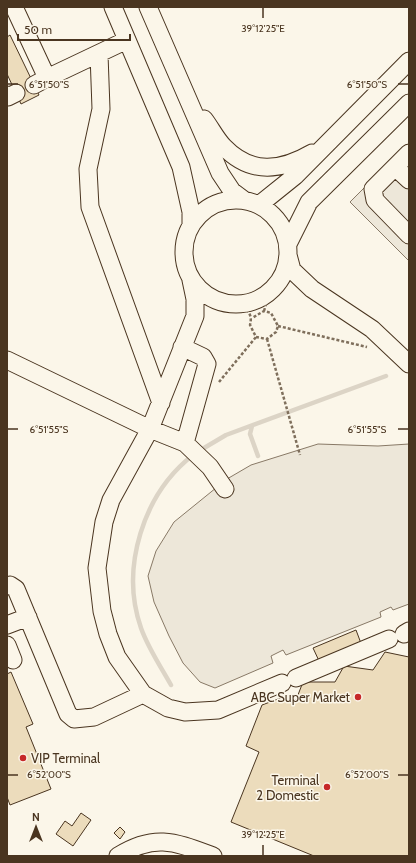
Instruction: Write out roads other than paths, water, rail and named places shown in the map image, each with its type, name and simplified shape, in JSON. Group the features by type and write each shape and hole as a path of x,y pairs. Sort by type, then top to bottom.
{"street":[{"path":"14,7 40,82 127,40"},
{"path":"113,7 181,167 191,212 191,224"},
{"path":"148,7 220,173 232,191 275,217 288,250 292,270 312,289 372,329 409,364"},
{"path":"99,54 101,109 88,169 90,208 161,403"},
{"path":"401,635 218,710 185,712 168,708 143,694 117,657 108,634 102,611 97,568 104,522 111,500 150,429 195,316 195,298 183,252 185,236 191,224 214,204 227,200 251,203 295,176 409,61"},
{"path":"186,94 224,147 248,164 264,168 283,167 311,154 335,136"},
{"path":"191,280 215,300 238,304 254,301 270,291 285,269 288,250 309,202 409,103"},
{"path":"409,153 372,189 374,200 409,235"},
{"path":"395,167 409,180"},
{"path":"182,348 203,357 207,364 191,449"},
{"path":"7,360 191,449 210,467 225,490"},
{"path":"7,586 10,585 16,589 68,714 74,720 94,717 143,694"},
{"path":"7,624 28,617"},
{"path":"185,712 202,699"},
{"path":"118,856 139,845 157,841 179,843 213,856"}],"waterway":[{"path":"199,451 226,435 386,376"},
{"path":"252,426 250,434 258,456"},
{"path":"171,685 151,650 141,628 135,605 133,581 135,557 140,534 149,511 161,490 176,471 193,455"}],"place":[{"name":"ABC Super Market","path":"358,697"},
{"name":"VIP Terminal","path":"23,758"},
{"name":"Terminal 2 Domestic","path":"327,787"}]}
